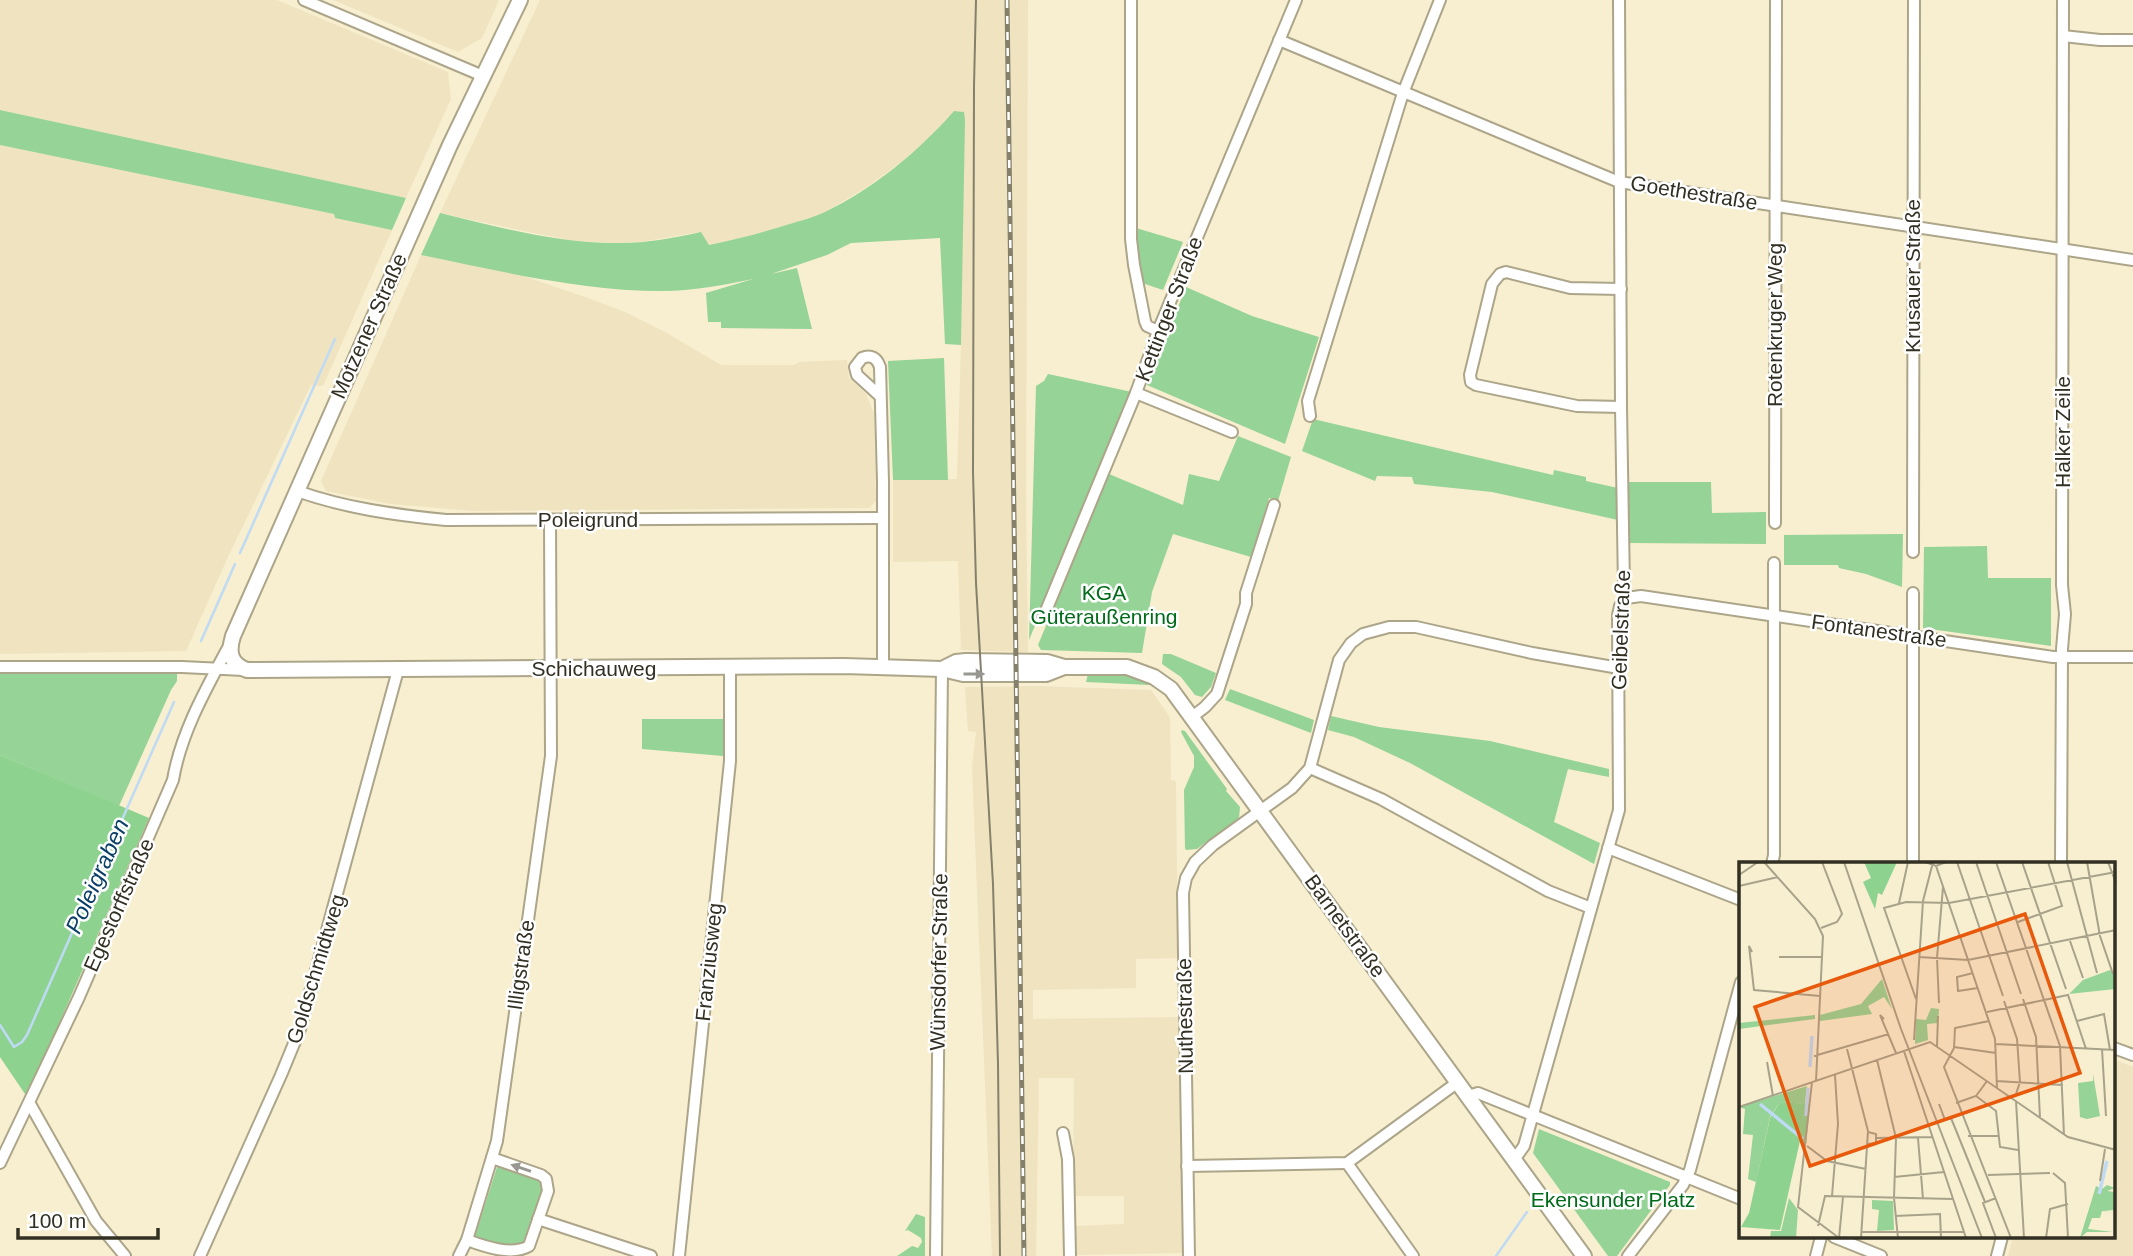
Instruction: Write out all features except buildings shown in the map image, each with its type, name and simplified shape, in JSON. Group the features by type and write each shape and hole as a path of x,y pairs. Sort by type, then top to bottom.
{"street":[{"path":"304,0 483,76"},
{"name":"Motzener Straße","path":"230,650 450,145 520,0"},
{"path":"1131,0 1132,242 1145,321 1147,326 1158,331"},
{"name":"Kettinger Straße","path":"1043,618 1136,393 1158,331 1296,0"},
{"path":"1310,416 1308,401 1403,93 1440,0"},
{"name":"Geibelstraße","path":"1514,1160 1524,1146 1619,810 1618,615 1626,598 1621,407 1619,0"},
{"name":"Rotenkruger Weg","path":"1775,523 1776,0"},
{"name":"Krusauer Straße","path":"1913,552 1914,0"},
{"name":"Halker Zeile","path":"2061,862 2062,657 2065,614 2062,585 2063,0"},
{"path":"2063,36 2133,40"},
{"name":"Goethestraße","path":"1279,40 1619,182 2133,260"},
{"path":"1621,289 1570,288 1506,272 1500,274 1492,284 1470,375 1471,382 1475,385 1517,395 1577,406 1621,407"},
{"path":"1136,393 1232,432"},
{"path":"880,396 883,667"},
{"name":"Poleigrund","path":"297,491 338,503 403,516 456,520 883,518"},
{"path":"1192,717 1213,699 1223,680 1246,604 1246,593 1274,505"},
{"name":"Illigstraße","path":"459,1256 467,1240 497,1141 551,758 550,520"},
{"path":"1772,862 1774,563"},
{"path":"1913,593 1913,862"},
{"name":"Fontanestraße","path":"1626,598 1641,596 2062,657 2133,657"},
{"path":"1591,908 1548,891 1381,799 1310,768 1339,660 1356,639 1376,629 1416,627 1532,653 1619,667"},
{"path":"230,650 236,665 247,670"},
{"name":"Egestorffstraße","path":"0,1163 30,1104 144,848 173,780 178,751 217,668 230,650"},
{"name":"Schichauweg","path":"0,667 247,670 942,668"},
{"name":"Franziusweg","path":"679,1256 730,761 730,667"},
{"name":"Barnetstraße","path":"942,668 956,674 1046,674 1064,667 1127,667 1147,673 1171,689 1584,1256"},
{"name":"Wünsdorfer Straße","path":"936,1256 942,668"},
{"name":"Goldschmidtweg","path":"200,1256 300,1029 398,670"},
{"name":"Nuthestraße","path":"1189,1256 1184,886 1195,862 1213,845 1292,788 1310,768"},
{"path":"1608,848 1739,899"},
{"path":"1628,1256 1687,1178 1739,989"},
{"path":"2116,1049 2133,1055"},
{"path":"1187,1166 1347,1163 1458,1082"},
{"path":"1468,1097 1478,1093 1739,1198"},
{"path":"30,1104 96,1221 125,1256"},
{"path":"1063,1133 1068,1159 1070,1256"},
{"path":"467,1240 508,1254 519,1254 529,1246 548,1191 546,1179 541,1175 492,1158"},
{"path":"1347,1163 1413,1256"},
{"path":"538,1219 651,1256"},
{"path":"1816,1256 1821,1238"},
{"path":"1836,1238 1881,1256"},
{"path":"1997,1256 2002,1238"}],"shaded area":[{"path":"0,0 277,0 448,72 451,99 406,198 0,110"},
{"path":"333,0 499,0 482,38 458,52"},
{"path":"540,0 1028,0 1028,652 961,650 958,561 893,562 893,480 957,479 964,112 954,111 934,134 900,163 822,214 759,234 709,245 700,232 640,242 576,241 440,213"},
{"path":"0,145 334,214 335,218 392,230 323,386 311,385 186,651 0,654"},
{"path":"421,255 518,274 585,297 625,312 665,332 721,365 794,365 799,362 847,360 849,378 866,394 874,413 876,501 869,508 473,511 391,504 326,491 321,481"},
{"path":"1038,686 1151,690 1170,717 1171,780 1176,781 1178,958 1136,959 1136,988 1033,990 1033,1019 1179,1017 1183,1253 1075,1255 1074,1226 1124,1224 1124,1196 1073,1196 1074,1078 1039,1078 1036,1256 992,1256 972,768 976,732 968,731 965,687"},
{"path":"2116,1060 2133,1067 2133,1256 2008,1256 2013,1238 2116,1238"}],"green space":[{"path":"0,110 406,198 392,230 335,218 334,214 0,145"},
{"path":"954,111 964,112 965,120 961,345 945,344 940,238 851,243 827,255 771,274 797,268 812,329 721,328 721,322 708,322 706,293 753,279 685,290 601,288 421,255 440,213 529,234 597,243 651,241 701,232 709,245 762,232 820,214 860,193 910,155"},
{"path":"1136,228 1183,242 1163,290 1142,283"},
{"path":"1186,287 1252,316 1319,337 1285,444 1147,385"},
{"path":"944,358 948,480 893,480 888,361"},
{"path":"1048,374 1132,392 1029,640 1036,386 1044,381"},
{"path":"1313,419 1553,475 1554,470 1586,477 1586,481 1618,488 1618,520 1492,492 1414,484 1412,477 1377,476 1375,481 1302,451"},
{"name":"KGA Güteraußenring","path":"1238,436 1291,457 1278,501 1269,498 1251,557 1173,534 1152,592 1142,653 1041,650 1038,645 1109,474 1183,505 1189,474 1219,481"},
{"path":"1627,482 1711,482 1712,513 1766,512 1766,544 1628,543"},
{"path":"1903,534 1902,587 1839,568 1838,565 1784,565 1784,535"},
{"path":"1987,546 1988,578 2051,578 2051,646 1923,628 1924,547"},
{"path":"1163,654 1171,654 1216,673 1211,687 1202,697 1195,695 1181,677 1162,664"},
{"path":"0,672 177,672 177,681 119,806 0,755"},
{"path":"1088,674 1136,675 1162,689 1180,711 1178,712 1163,692 1150,685 1086,682"},
{"path":"1230,689 1314,720 1311,733 1225,700"},
{"path":"1331,716 1379,727 1490,741 1609,769 1609,777 1568,769 1554,822 1600,843 1594,864 1410,763 1354,737 1328,730"},
{"path":"642,719 723,719 723,756 642,749"},
{"path":"1182,730 1240,807 1239,818 1197,849 1186,850 1184,790 1194,767 1194,756"},
{"path":"0,755 149,818 27,1097 0,1057"},
{"name":"Ekensunder Platz","path":"1539,1129 1670,1182 1617,1256 1608,1256 1533,1153"},
{"path":"497,1167 539,1179 543,1192 524,1246 519,1251 475,1236"},
{"path":"916,1214 925,1217 925,1256 897,1256 912,1246 918,1248 922,1242 921,1238 908,1230 905,1231"}],"waterway":[{"name":"Poleigraben","path":"240,553 335,339"},
{"name":"Poleigraben","path":"201,641 235,564"},
{"name":"Poleigraben","path":"0,1025 14,1047 27,1035 174,702"},
{"path":"1496,1256 1527,1212"}],"tram line":[{"path":"976,0 973,472 976,583 993,884 1000,1256"}],"railway":[{"path":"1007,0 1024,1256"}]}
